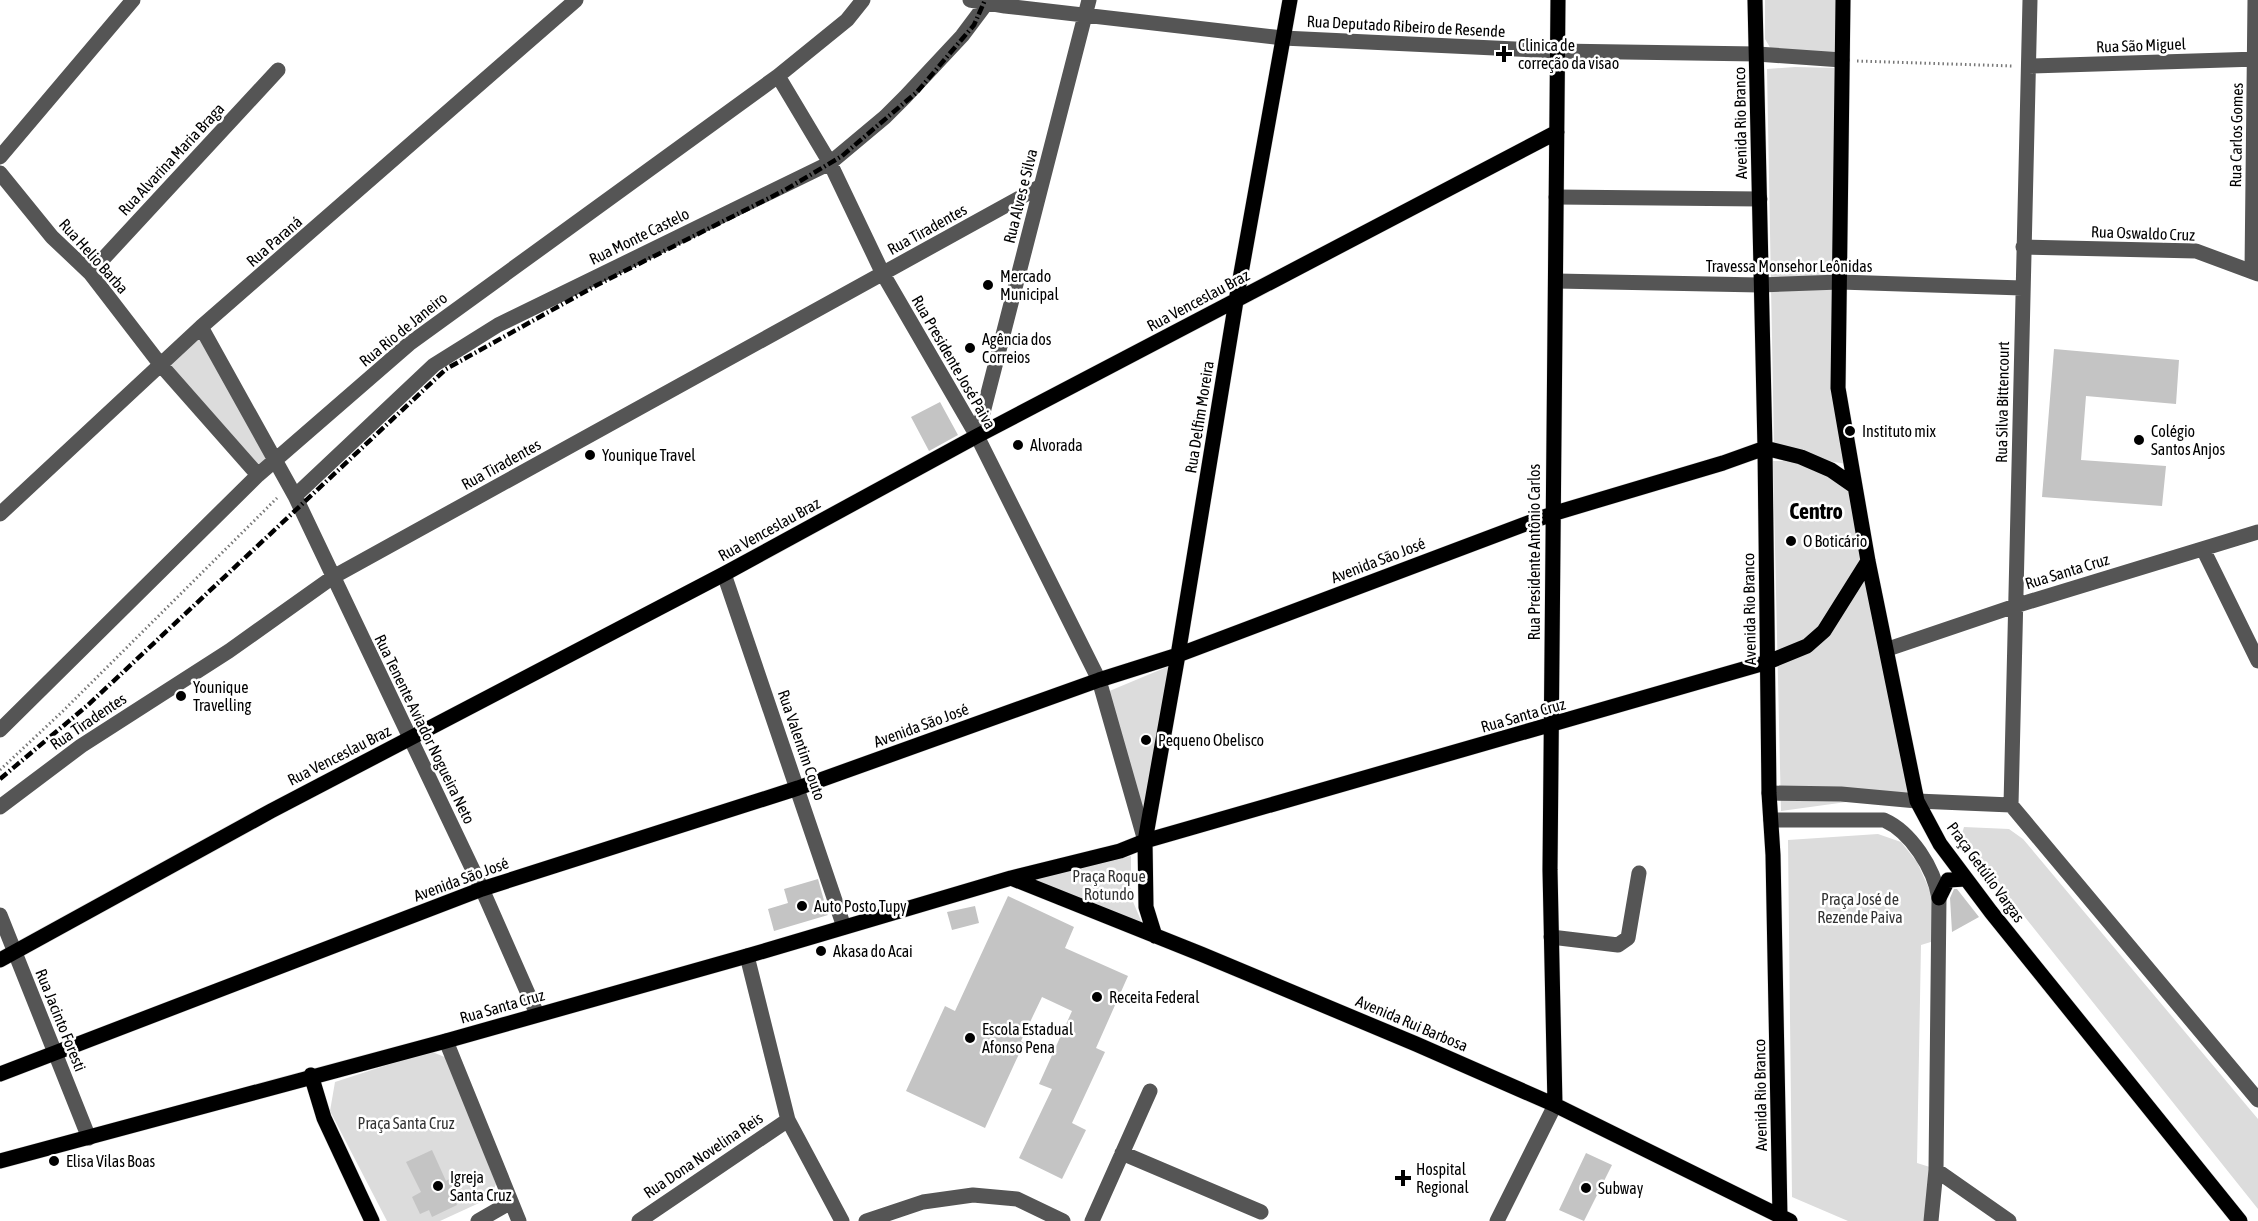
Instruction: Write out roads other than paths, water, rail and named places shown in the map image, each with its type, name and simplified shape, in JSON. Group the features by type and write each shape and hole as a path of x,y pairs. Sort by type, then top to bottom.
{"main road":[{"name":"Rua Delfim Moreira","path":"1145,841 1236,301 1290,0"},
{"name":"Rua Presidente Antônio Carlos","path":"1555,1105 1551,937 1552,514 1558,0"},
{"name":"Avenida Rio Branco","path":"1755,0 1765,448 1769,793 1783,1220"},
{"path":"1843,0 1838,388 1868,561 1888,649 1917,801"},
{"name":"Rua Venceslau Braz","path":"7,957 271,811 724,574 977,436 1557,132"},
{"path":"1765,448 1811,461 1831,470 1854,486"},
{"name":"Avenida São José","path":"0,1074 482,889 798,788 1099,680 1178,655 1552,514 1723,463 1765,448"},
{"name":"Rua Santa Cruz","path":"1145,841 1552,726 1768,662 1807,646 1824,631 1868,561"},
{"name":"Praça Getúlio Vargas","path":"1917,801 1940,844 1966,879 2240,1221"},
{"path":"1011,878 1115,853 1145,841 1146,907 1155,936"},
{"name":"Rua Santa Cruz","path":"0,1161 311,1075 446,1041 1011,878"},
{"name":"Avenida Rui Barbosa","path":"1011,878 1416,1044 1555,1105 1783,1220"},
{"path":"1939,897 1948,880 1966,879"},
{"path":"311,1075 324,1118 372,1221"}],"street":[{"path":"0,158 134,0"},
{"name":"Rua Paraná","path":"0,514 201,327 576,0"},
{"name":"Rua Rio de Janeiro","path":"0,730 258,475 409,344 778,76 847,20 863,0"},
{"name":"Rua Deputado Ribeiro de Resende","path":"970,0 1087,7 1283,38 1557,51 1757,54 1842,60"},
{"name":"Rua Silva Bittencourt","path":"2011,805 2030,0"},
{"name":"Rua Carlos Gomes","path":"2255,0 2255,272"},
{"name":"Rua Monte Castelo","path":"292,491 434,365 498,325 830,163 905,98 962,36 988,2"},
{"name":"Rua Alves e Silva","path":"977,436 1087,7"},
{"name":"Rua São Miguel","path":"2029,66 2256,59"},
{"name":"Rua Alvarina Maria Braga","path":"90,273 278,70"},
{"name":"Rua Presidente José Paiva","path":"778,76 830,163 883,274 977,436 1099,680 1145,841"},
{"name":"Rua Helio Barba","path":"0,173 52,237 90,273 160,364 258,475"},
{"name":"Rua Tiradentes","path":"0,807 81,746 229,651 333,577 1041,186"},
{"path":"1556,197 1760,199"},
{"name":"Rua Oswaldo Cruz","path":"2023,247 2196,251 2255,272"},
{"name":"Travessa Monsehor Leônidas","path":"1556,281 1760,285 1840,282 2022,288"},
{"name":"Rua Tenente Aviador Nogueira Neto","path":"201,327 292,491 482,889 537,1014"},
{"name":"Rua Santa Cruz","path":"1888,649 2015,606 2258,532"},
{"path":"2203,549 2258,662"},
{"name":"Rua Valentim Couto","path":"724,574 844,927"},
{"path":"1769,793 1841,794 1917,801"},
{"name":"Praça Getúlio Vargas","path":"1917,801 2011,805"},
{"path":"2011,805 2258,1100"},
{"path":"1770,820 1874,819 1893,824 1906,835 1936,883 1939,897 1935,1170 1932,1221"},
{"path":"1551,937 1618,945 1628,938 1639,873"},
{"name":"Rua Jacinto Foresti","path":"0,915 7,957 56,1054 89,1138"},
{"path":"747,956 788,1119 842,1221"},
{"path":"446,1041 519,1221"},
{"path":"1092,1221 1150,1091"},
{"path":"1497,1221 1555,1105"},
{"name":"Rua Dona Novelina Reis","path":"639,1221 788,1119"},
{"path":"1122,1154 1261,1212"},
{"path":"1935,1170 2009,1221"},
{"path":"866,1221 923,1202 973,1195 1017,1199 1064,1221"},
{"path":"478,1221 511,1202"}],"railway":[{"path":"0,779 88,705 446,369 597,285 785,190 842,156 917,92 974,25 985,0"}],"place":[{"name":"Clinica de correção da visao","path":"1504,54"},
{"name":"Mercado Municipal","path":"988,285"},
{"name":"Agência dos Correios","path":"970,348"},
{"name":"Instituto mix","path":"1850,431"},
{"name":"Colégio Santos Anjos","path":"2139,440"},
{"name":"Alvorada","path":"1018,445"},
{"name":"Younique Travel","path":"590,455"},
{"name":"O Boticário","path":"1791,541"},
{"name":"Younique Travelling","path":"181,696"},
{"name":"Pequeno Obelisco","path":"1146,740"},
{"name":"Auto Posto Tupy","path":"802,906"},
{"name":"Akasa do Acai","path":"821,951"},
{"name":"Receita Federal","path":"1097,997"},
{"name":"Escola Estadual Afonso Pena","path":"970,1038"},
{"name":"Elisa Vilas Boas","path":"54,1161"},
{"name":"Hospital Regional","path":"1403,1178"},
{"name":"Igreja Santa Cruz","path":"438,1186"},
{"name":"Subway","path":"1586,1188"}],"district":[{"name":"Centro","path":"1816,511"}],"park label":[{"name":"Praça Roque Rotundo","path":"1109,885"},
{"name":"Praça José de Rezende Paiva","path":"1860,908"},
{"name":"Praça Santa Cruz","path":"406,1123"}]}
